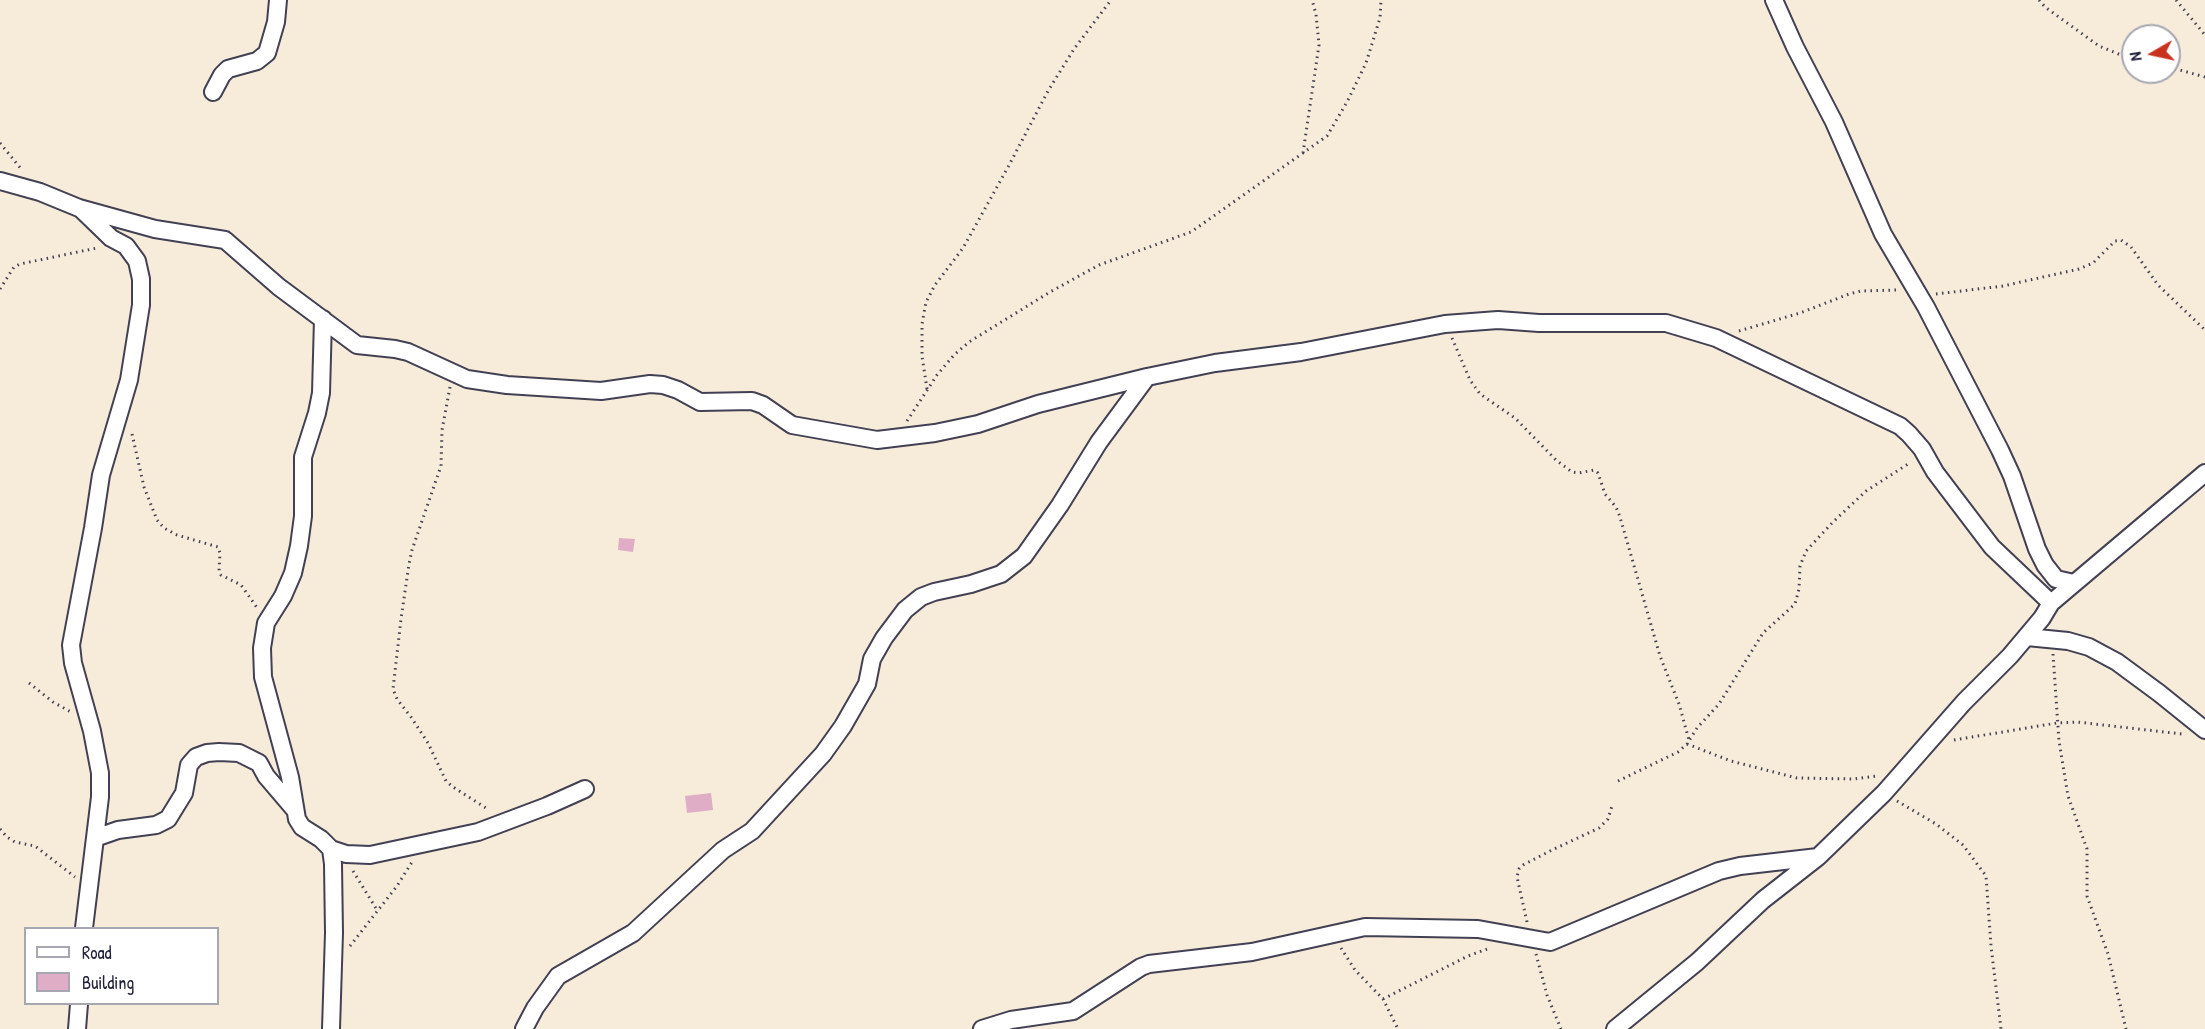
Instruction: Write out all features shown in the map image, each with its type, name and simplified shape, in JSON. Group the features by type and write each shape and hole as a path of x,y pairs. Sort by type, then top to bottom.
{"street":[{"path":"213,92 228,69 257,61 267,53 276,22 278,0"},
{"path":"1774,0 1795,47 1834,122 1874,215 2000,450 2015,483 2037,549 2045,565 2056,579 2074,583"},
{"path":"0,181 155,229 225,240 279,287 357,345 408,352 482,383 601,391 650,384 663,385 700,402 752,401 764,405 792,425 877,440 935,433 978,424 1038,404 1215,363 1301,352 1445,324 1498,320 1539,323 1666,323 1716,338 1900,426 1922,449 1935,472 1992,547 2051,603"},
{"path":"79,207 111,238 126,246 137,261 140,270 141,305 129,380 101,475 71,645 73,663 89,720 100,773 100,797 84,927"},
{"path":"323,319 321,393 303,458 303,516 299,546 293,573 283,596 266,623 262,648 263,676 290,777 299,823 331,849 345,854 370,855 478,832 585,789"},
{"path":"524,1029 541,998 558,976 633,933 723,849 752,831 823,754 843,726 867,684 872,659 905,610 921,597 934,592 971,584 1001,574 1024,555 1060,505 1099,442 1147,377"},
{"path":"1615,1029 1697,962 1763,900 1818,857 1884,793 2027,637 2051,603 2205,473"},
{"path":"2027,637 2068,641 2089,647 2117,662 2205,730"},
{"path":"95,838 118,830 156,825 168,819 184,793 189,765 196,757 213,753 239,753 259,763 266,776 296,810"},
{"path":"331,849 333,864 331,1029"},
{"path":"982,1029 1011,1020 1073,1011 1149,964 1251,952 1365,927 1478,928 1544,942 1556,940 1719,871 1740,866 1818,857"},
{"path":"77,1029 79,1005"}],"path":[{"path":"927,390 922,356 922,324 926,302 935,285 963,248 1048,91 1074,49 1111,0"},
{"path":"1303,153 1319,45 1316,14 1312,0"},
{"path":"896,437 927,390 954,355 969,342 1099,265 1191,232 1327,136 1366,63 1380,18 1382,0"},
{"path":"2038,0 2099,46 2121,55"},
{"path":"2176,0 2205,35"},
{"path":"2181,70 2205,77"},
{"path":"0,143 40,192"},
{"path":"1716,338 1800,313 1861,291 1915,290 1932,294 1961,292 2060,274 2093,263 2110,245 2121,240 2131,247 2158,285 2205,330"},
{"path":"0,289 14,267 28,260 85,249 126,246"},
{"path":"1445,324 1470,380 1480,394 1515,418 1556,460 1572,472 1594,470 1598,473 1605,494 1616,507 1620,517 1657,646 1679,704 1688,742"},
{"path":"453,372 442,430 441,466 412,550 400,619 393,689 397,699 428,743 446,780 453,787 506,821"},
{"path":"130,426 144,487 157,520 164,528 177,535 218,547 221,575 241,585 266,623"},
{"path":"1618,781 1678,752 1688,742 1697,728 1719,704 1763,633 1795,604 1798,595 1800,566 1806,551 1866,491 1908,464 1922,449"},
{"path":"2052,639 2057,723 2067,796 2087,849 2087,896 2108,954 2126,1029"},
{"path":"29,683 53,702 89,720"},
{"path":"1927,744 2057,723 2088,722 2188,734"},
{"path":"1688,742 1731,761 1797,778 1853,779 1902,772"},
{"path":"1884,793 1936,824 1963,846 1986,876 1991,946 2001,1029"},
{"path":"1562,1029 1539,970 1517,877 1523,865 1599,828 1608,819 1612,806"},
{"path":"0,829 15,842 35,846 90,890"},
{"path":"333,968 428,842"},
{"path":"352,870 377,910"},
{"path":"1333,933 1355,970 1383,999 1398,1029"},
{"path":"1383,999 1468,956 1494,946"}],"building":[{"path":"619,538 635,539 633,552 618,550"},
{"path":"711,793 713,810 687,813 685,796"}]}
